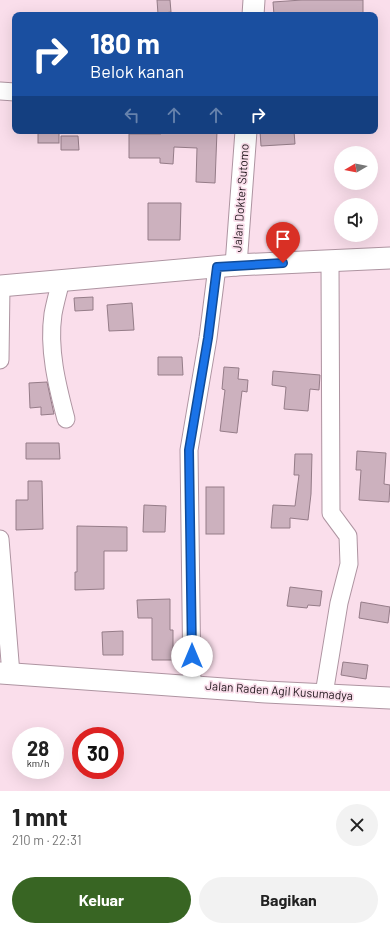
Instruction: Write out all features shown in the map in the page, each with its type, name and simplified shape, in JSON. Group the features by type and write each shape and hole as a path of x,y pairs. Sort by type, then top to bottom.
{"main road":[{"path":"253,12 254,0"},
{"name":"Jalan Dokter Sutomo","path":"226,266 246,134"},
{"path":"1,286 226,266 390,258"},
{"name":"Jalan Raden Agil Kusumadya","path":"5,673 266,692 390,698"}],"street":[{"path":"0,91 12,92"},
{"path":"324,694 339,603 349,564 350,544 348,536 331,513 330,262"},
{"path":"192,686 189,450 208,338 226,266"},
{"path":"61,281 53,315 53,355 55,376 66,419"},
{"path":"0,360 1,286"},
{"path":"0,539 5,673"}],"building":[{"path":"157,0 170,0 171,12 158,12"},
{"path":"302,0 363,0 363,12 274,12 273,2"},
{"path":"38,134 59,134 59,143 38,143"},
{"path":"129,134 217,134 215,183 196,182 197,148 174,147 173,164 160,163 160,158 129,158"},
{"path":"260,134 294,134 295,144 261,146"},
{"path":"61,136 78,136 79,150 61,150"},
{"path":"148,203 181,203 180,240 148,240"},
{"path":"93,297 93,310 75,311 74,298"},
{"path":"132,303 134,330 109,331 107,305"},
{"path":"158,357 182,357 183,375 158,375"},
{"path":"224,367 239,368 238,379 248,380 247,392 242,391 237,433 220,431 225,390 222,389"},
{"path":"273,371 320,375 319,390 310,389 308,411 284,409 286,387 272,385"},
{"path":"47,382 54,414 41,415 41,407 30,408 29,383"},
{"path":"26,443 59,443 60,459 26,459"},
{"path":"357,451 386,453 384,484 390,485 389,502 359,500 361,470 356,470"},
{"path":"295,454 312,454 311,494 308,520 290,518 290,528 271,528 273,505 295,506 299,475 294,475"},
{"path":"28,481 42,481 43,529 16,530 16,500 28,500"},
{"path":"206,487 224,487 224,534 206,534"},
{"path":"144,505 166,506 165,532 143,532"},
{"path":"77,526 127,527 127,551 104,551 104,589 75,590 75,572 77,572"},
{"path":"290,587 322,591 320,606 308,605 307,608 287,606"},
{"path":"170,599 170,630 173,630 173,660 152,660 152,618 138,618 137,600"},
{"path":"361,602 390,607 388,623 359,618"},
{"path":"123,631 123,655 103,655 102,632"},
{"path":"343,662 368,665 366,679 341,675"}],"route":[{"path":"192,656 189,450 208,338 217,267 283,263"}]}
